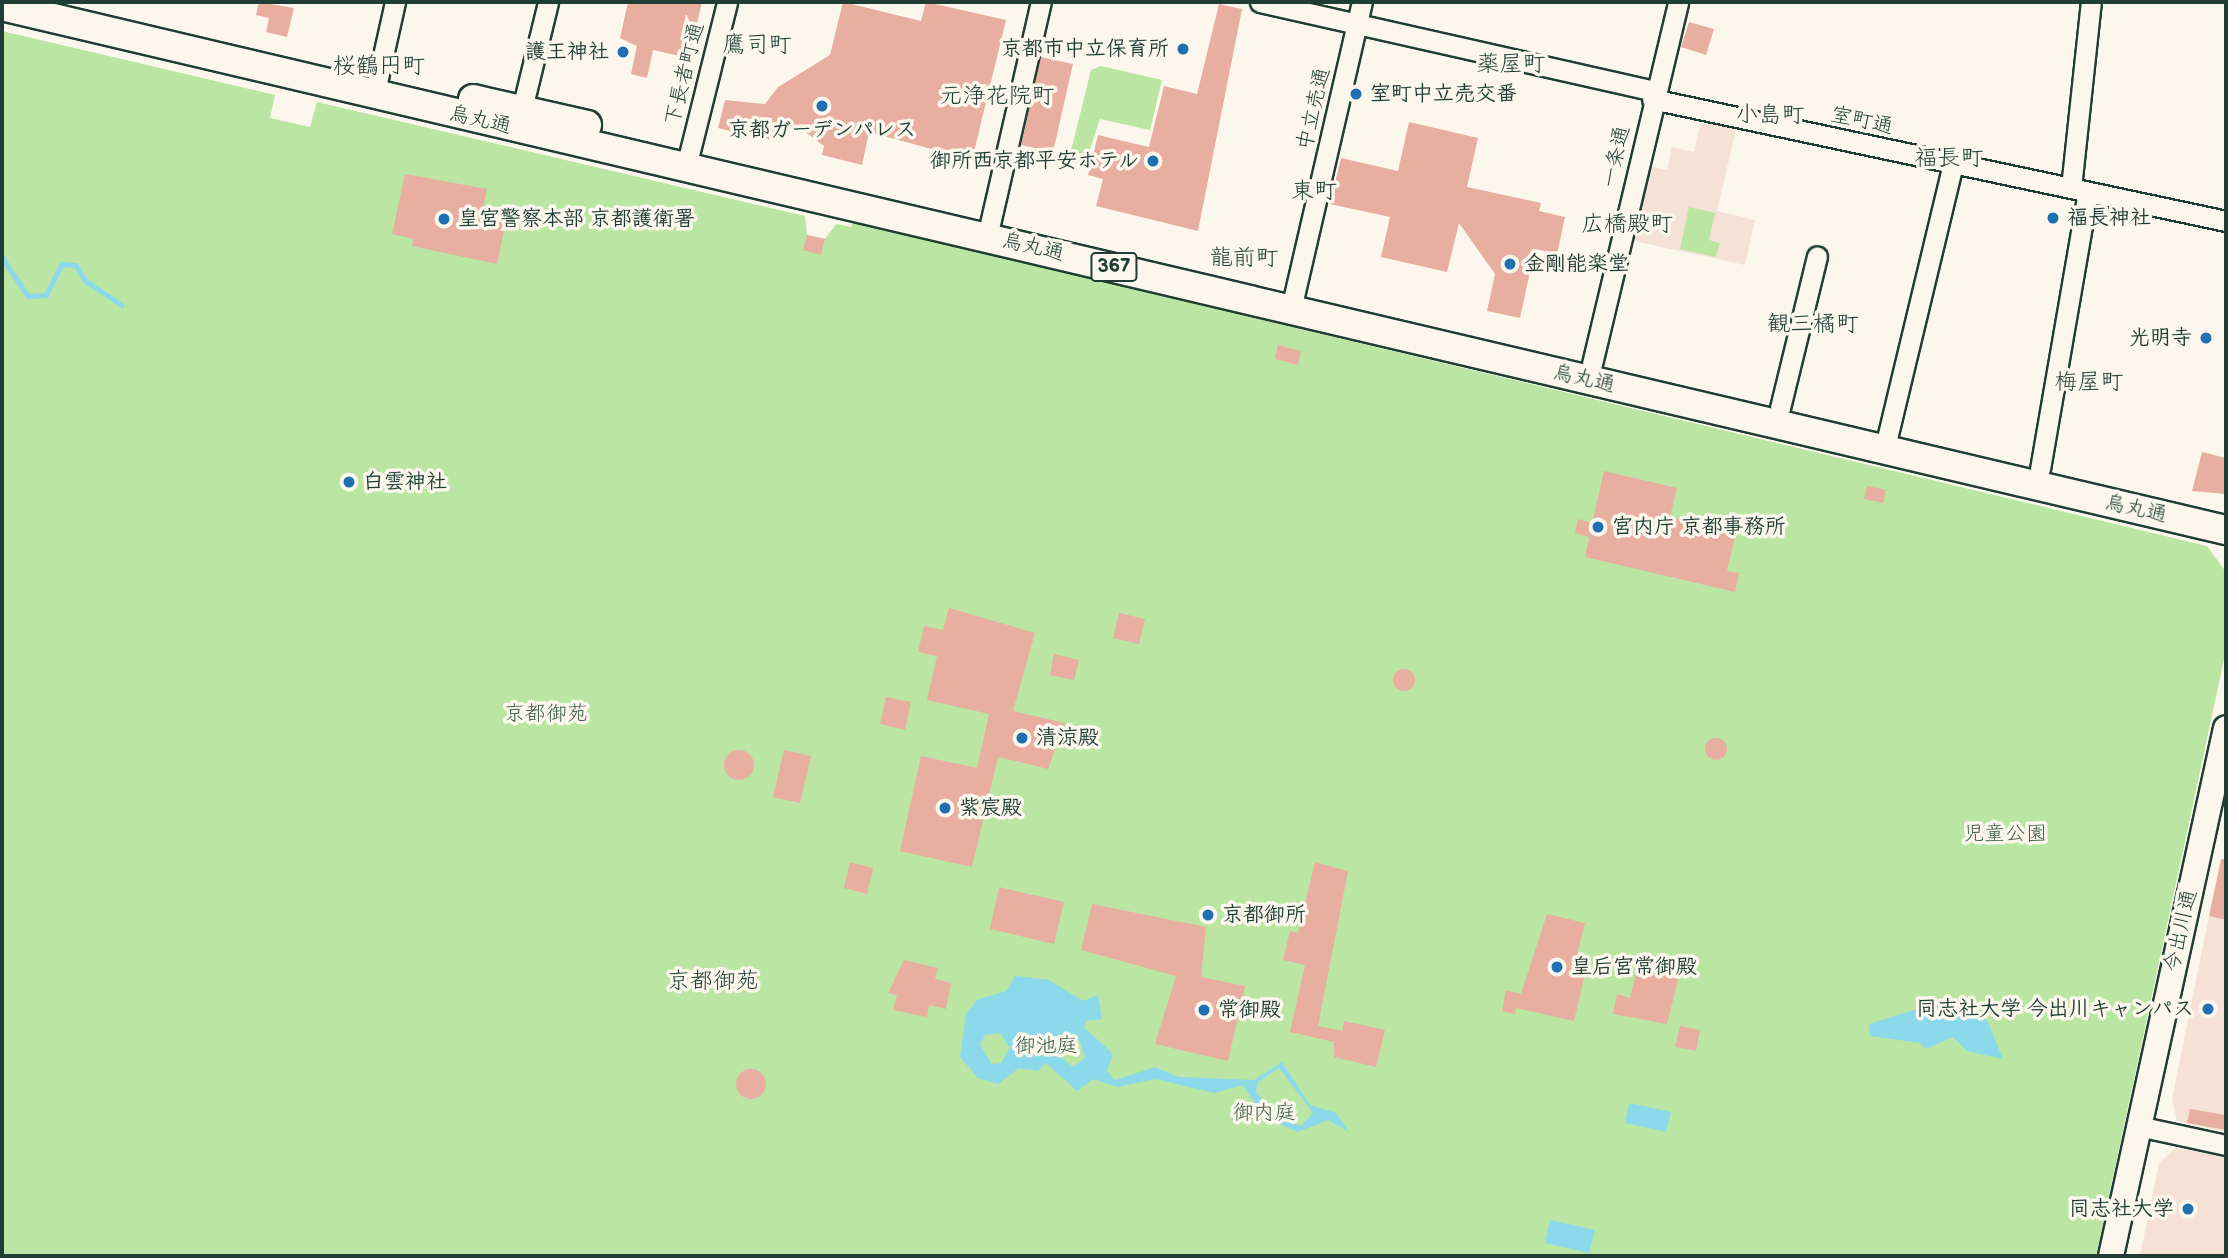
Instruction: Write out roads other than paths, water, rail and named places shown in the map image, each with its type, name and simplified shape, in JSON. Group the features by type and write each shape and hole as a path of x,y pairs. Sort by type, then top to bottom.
{"highway":[{"name":"烏丸通","path":"2,6 58,6 376,87 989,227 1887,442 2226,530"},
{"name":"烏丸通","path":"376,87 522,109 688,158"},
{"name":"烏丸通","path":"1293,300 1592,364 1780,408 1887,442 2040,469 2226,512"}],"main road":[{"name":"今出川通","path":"2125,1256 2145,1127 2226,729"},
{"name":"今出川通","path":"2111,1256 2145,1127 2226,778"}],"street":[{"path":"376,87 396,2"},
{"path":"522,109 548,2"},
{"name":"下長者町通","path":"688,158 727,2"},
{"path":"989,227 1041,2"},
{"name":"室町通","path":"1260,2 1653,95 2226,221"},
{"name":"中立売通","path":"1293,300 1362,2"},
{"name":"一条通","path":"1592,364 1653,95 1678,2"},
{"path":"2040,469 2080,190 2091,2"},
{"path":"1887,442 1953,163"},
{"path":"1780,408 1817,256"},
{"path":"2145,1127 2226,1144"}],"water":[{"path":"1015,976 1049,980 1083,1001 1098,995 1102,1019 1086,1021 1084,1027 1113,1054 1107,1071 1115,1080 1155,1067 1179,1077 1254,1080 1282,1062 1310,1105 1336,1113 1349,1132 1328,1120 1298,1132 1286,1127 1262,1114 1243,1085 1214,1093 1156,1079 1117,1087 1093,1079 1077,1091 1046,1063 1038,1071 1019,1068 998,1084 978,1078 960,1057 966,1014 977,1000 1006,991","holes":["1000,1033 1010,1048 1001,1063 992,1064 980,1045 985,1035","1069,1035 1080,1041 1085,1058 1073,1067 1054,1051 1059,1038","1279,1068 1313,1113 1301,1126 1273,1116 1256,1091 1258,1082"]},
{"path":"1933,1004 1966,1007 1987,1020 2003,1059 1967,1051 1953,1037 1926,1049 1920,1043 1870,1036 1869,1024"},
{"path":"1629,1103 1671,1112 1666,1132 1625,1123"},
{"path":"1550,1220 1595,1230 1589,1253 1545,1243"}],"waterway":[{"path":"2,257 28,296 46,295 62,264 76,265 86,281 122,305"}],"place":[{"name":"京都市中立保育所","path":"1183,49"},
{"name":"護王神社","path":"623,52"},
{"name":"室町中立売交番","path":"1356,94"},
{"name":"京都ガーデンパレス","path":"822,106"},
{"name":"御所西京都平安ホテル","path":"1153,161"},
{"name":"福長神社","path":"2053,218"},
{"name":"皇宮警察本部 京都護衛署","path":"444,219"},
{"name":"金剛能楽堂","path":"1510,264"},
{"name":"光明寺","path":"2206,338"},
{"name":"白雲神社","path":"349,482"},
{"name":"宮内庁 京都事務所","path":"1598,527"},
{"name":"清涼殿","path":"1022,738"},
{"name":"紫宸殿","path":"945,808"},
{"name":"京都御所","path":"1208,915"},
{"name":"皇后宮常御殿","path":"1557,967"},
{"name":"同志社大学 今出川キャンパス","path":"2208,1009"},
{"name":"常御殿","path":"1204,1010"},
{"name":"同志社大学","path":"2188,1209"}],"district":[{"name":"鷹司町","path":"757,45"},
{"name":"薬屋町","path":"1511,64"},
{"name":"桜鶴円町","path":"379,66"},
{"name":"元浄花院町","path":"997,96"},
{"name":"小島町","path":"1770,115"},
{"name":"福長町","path":"1949,158"},
{"name":"東町","path":"1314,191"},
{"name":"広橋殿町","path":"1627,224"},
{"name":"龍前町","path":"1244,258"},
{"name":"観三橘町","path":"1813,324"},
{"name":"梅屋町","path":"2089,382"},
{"name":"京都御苑","path":"713,981"}],"park label":[{"name":"児童公園","path":"2005,834"},
{"name":"御池庭","path":"1046,1046"},
{"name":"御内庭","path":"1264,1113"}]}
